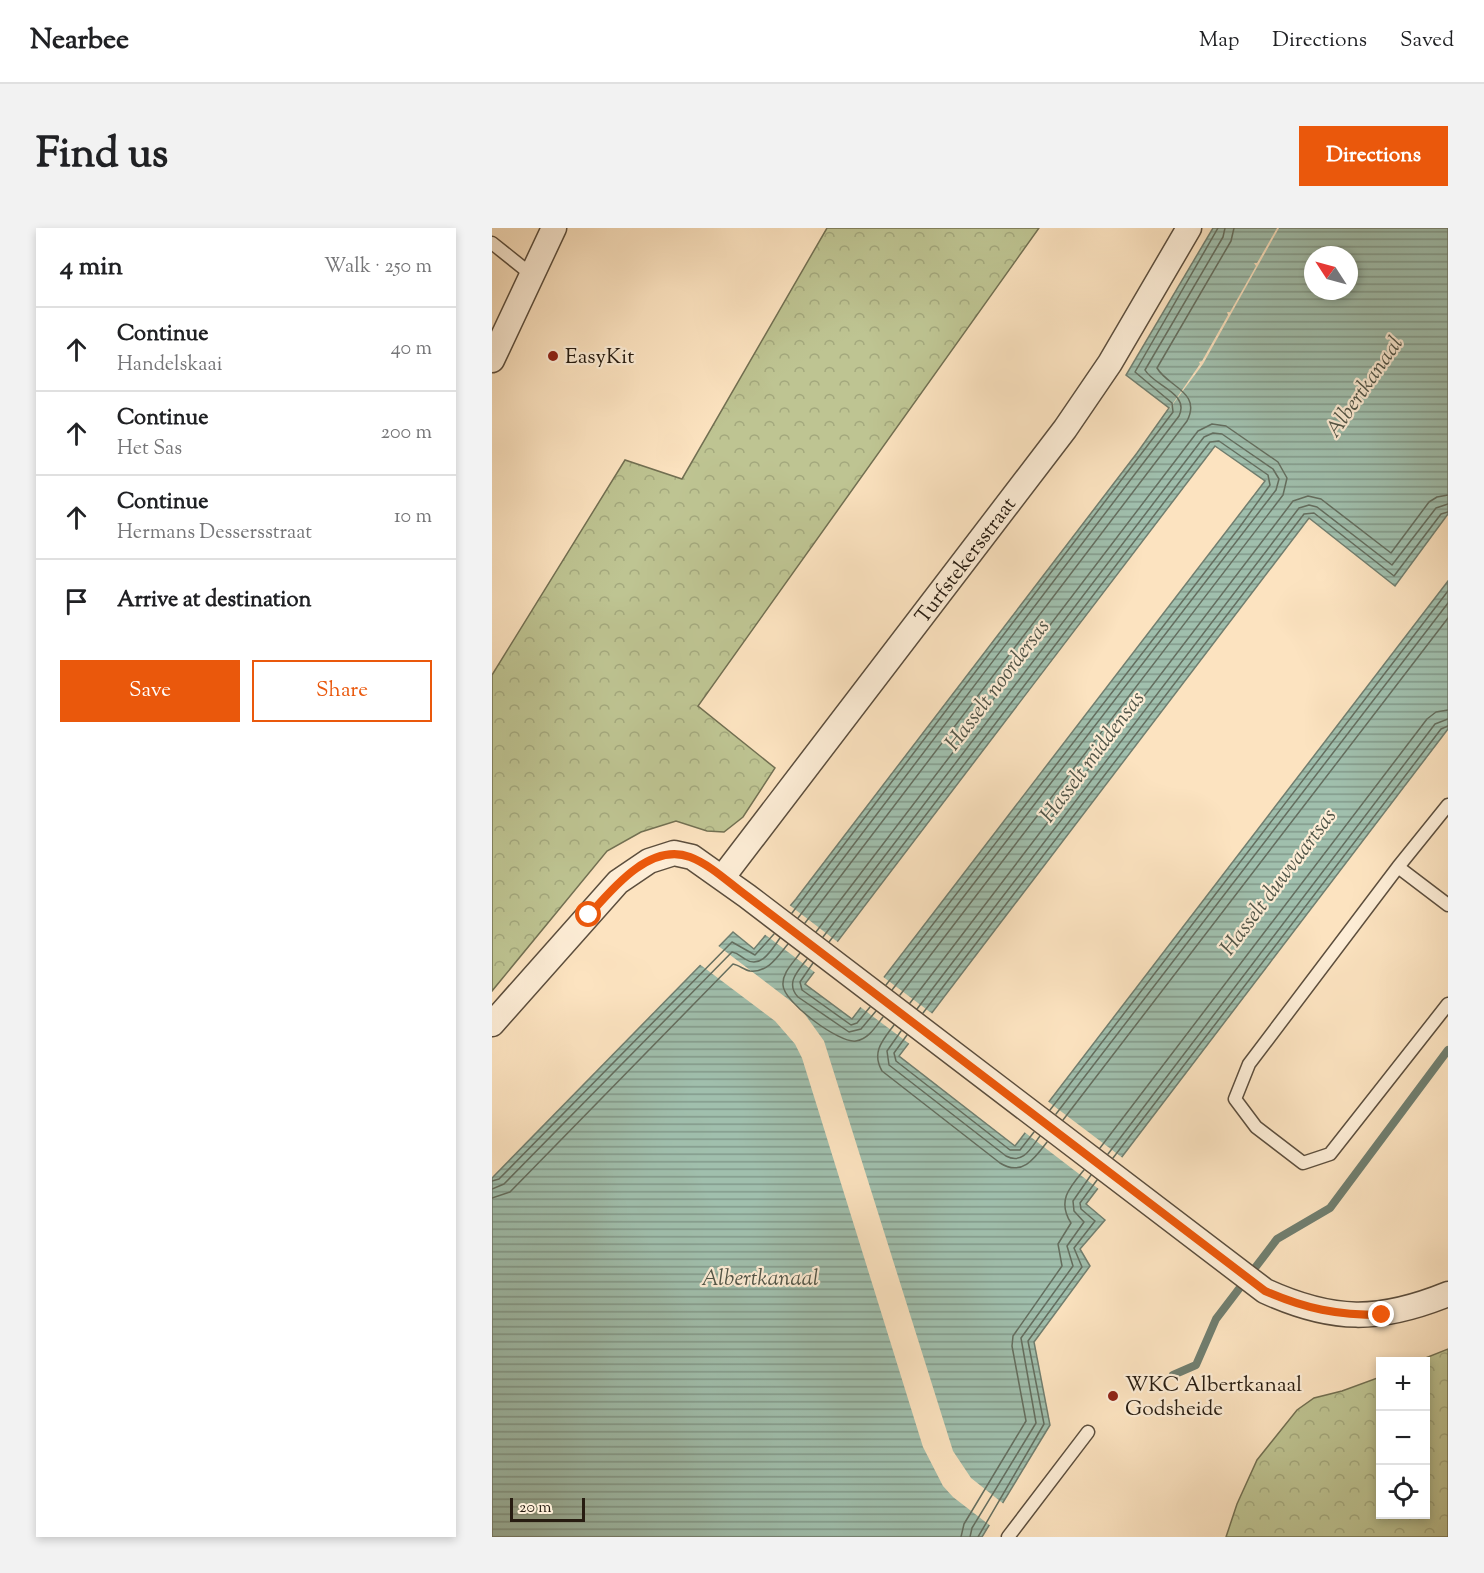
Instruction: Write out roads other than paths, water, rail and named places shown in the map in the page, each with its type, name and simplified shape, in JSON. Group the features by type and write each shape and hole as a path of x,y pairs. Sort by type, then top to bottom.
{"street":[{"path":"492,360 554,228"},
{"name":"Turfstekersstraat","path":"722,878 1065,429 1110,363 1189,228"},
{"path":"492,1024 618,882 649,861 674,853 692,857 747,896 1265,1291 1292,1303 1340,1315 1382,1315 1422,1305 1448,1294"}],"lane":[{"path":"492,243 532,275"},
{"path":"1448,805 1398,867 1249,1064 1235,1099 1256,1127 1303,1163 1330,1154 1448,1004"},
{"path":"1398,867 1448,905"},
{"path":"1008,1537 1088,1432"}],"water":[{"name":"Albertkanaal","path":"1213,228 1448,228 1448,514 1395,586 1309,518 899,1056 1015,1146 1448,581 1448,729 1086,1204 1105,1220 1080,1249 1090,1266 1034,1342 1050,1425 982,1537 492,1537 492,1178 733,932 754,949 796,899 1169,408 1126,375","holes":["1215,446 1265,481 852,1019 805,984"]}],"waterway":[{"path":"1173,1375 1196,1365 1216,1319 1277,1239 1330,1208 1448,1050"}],"place":[{"name":"EasyKit","path":"553,356"},
{"name":"WKC Albertkanaal Godsheide","path":"1113,1396"}],"water label":[{"name":"Hasselt noordersas","path":"996,684"},
{"name":"Hasselt middensas","path":"1091,756"},
{"name":"Hasselt duwvaartsas","path":"1277,881"}]}
